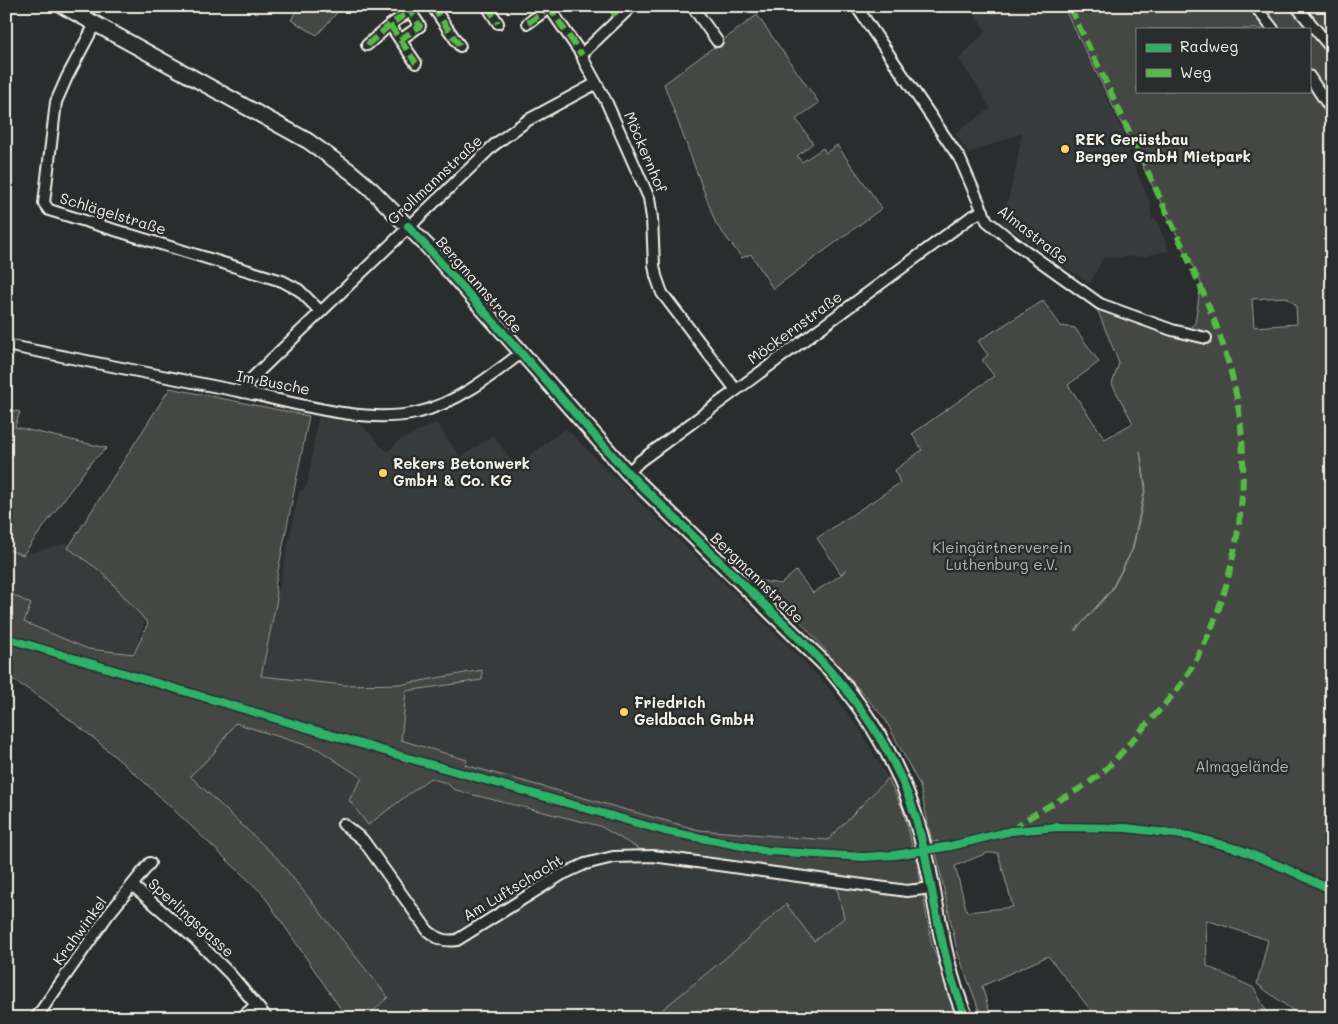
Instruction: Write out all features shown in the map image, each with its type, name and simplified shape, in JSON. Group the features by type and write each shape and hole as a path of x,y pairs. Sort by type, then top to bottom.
{"street":[{"name":"Bergmannstraße","path":"63,6 308,141 351,172 429,248 628,473 832,671 851,693 880,736 901,778 920,834 947,961 966,1018"},
{"path":"432,6 460,46"},
{"path":"487,6 498,23"},
{"path":"582,55 632,6"},
{"path":"692,6 717,41"},
{"name":"Almastraße","path":"856,6 960,159 987,221 1100,304 1172,330 1206,338"},
{"path":"1254,6 1272,28"},
{"path":"1296,6 1332,49"},
{"path":"528,22 548,7 582,55 595,84"},
{"path":"367,45 390,25 414,9 420,26 400,40"},
{"name":"Schlägelstraße","path":"95,24 67,76 56,102 44,203 45,208 282,281 299,290 320,311"},
{"path":"390,25 416,63"},
{"path":"1310,78 1332,111"},
{"name":"Grollmannstraße","path":"242,392 249,381 320,311 488,150 511,131 595,84"},
{"name":"Möckernhof","path":"595,84 606,101 649,198 652,218 654,265 662,293 736,390"},
{"name":"Möckernstraße","path":"628,473 640,461 736,390 971,217 983,211"},
{"name":"Im Busche","path":"6,346 377,417 428,410 456,397 521,353"},
{"name":"Am Luftschacht","path":"343,824 363,840 428,931 444,941 457,940 561,875 585,864 613,857 653,856 907,891 932,888"},
{"name":"Krahwinkel","path":"36,1018 108,915 150,863"},
{"name":"Sperlingsgasse","path":"133,886 196,940 230,974 267,1018"},
{"path":"241,1018 256,1005"}],"shaded area":[{"path":"968,6 1062,6 1132,150 1128,152 1150,202 1152,219 1157,220 1169,251 1145,256 1103,258 1090,284 1001,223 1014,177 1022,133 968,154 955,133 991,108 959,59 986,31"},
{"path":"318,417 361,424 387,452 401,439 436,423 461,457 493,435 516,466 566,428 823,681 859,728 888,778 828,840 844,918 814,942 786,904 734,951 652,1018 366,1018 388,997 277,858 189,775 213,754 261,676 299,492 307,486"},
{"path":"67,543 102,567 146,617 134,654 88,649 24,622 31,604 6,603 6,550 23,555"}],"green space":[{"path":"299,6 343,6 317,35 291,20"},
{"path":"1063,6 1332,6 1332,1018 1303,1018 1257,984 1268,940 1206,920 1207,966 1254,988 1270,1018 1097,1018 1048,956 982,986 991,1018 982,1018 957,951 936,852 933,852 936,851 938,841 932,842 920,786 885,719 791,611 756,580 781,584 796,571 813,593 841,575 846,569 841,574 817,538 900,483 895,470 922,450 912,434 994,376 982,360 988,355 978,341 1043,301 1061,326 1075,328 1099,362 1068,385 1105,439 1133,423 1112,384 1119,363 1097,309 1179,338 1195,323 1201,283","holes":["1286,297 1296,305 1297,324 1254,327 1252,299","1140,451 1146,488 1133,549 1112,590 1075,631 1111,590 1132,550 1145,488","987,853 998,853 1013,907 967,912 955,866"]},
{"path":"757,15 819,103 796,119 813,143 797,156 802,162 823,148 826,153 837,145 882,208 773,289 751,254 742,258 716,224 664,84"},
{"path":"170,388 309,416 275,586 277,599 261,676 344,685 404,684 482,670 482,680 406,691 401,740 467,760 465,765 699,830 828,840 888,778 903,810 919,871 932,946 962,1018 652,1018 734,951 786,904 814,941 844,918 834,875 639,849 600,826 470,794 453,789 447,783 430,778 368,825 349,800 362,778 318,749 235,723 213,754 190,776 277,858 388,997 366,1018 347,1018 262,893 141,779 91,736 46,701 6,675 6,603 11,594 31,604 24,622 88,649 134,654 148,623 102,572 68,548"},
{"path":"6,409 20,412 15,427 107,448 92,461 23,555 6,549"}],"marked path":[{"path":"367,45 390,25 417,6"},
{"path":"432,6 460,46"},
{"path":"487,6 498,23"},
{"path":"548,6 582,55"},
{"path":"609,6 618,19"},
{"path":"1013,830 1100,774 1122,752 1181,684 1207,639 1225,590 1241,506 1243,454 1240,419 1229,364 1211,311 1118,107 1069,6"},
{"path":"528,23 549,8"},
{"path":"400,40 420,26 410,11"},
{"path":"390,25 416,63"}],"cycle path":[{"path":"408,226 628,473 805,644 861,709 891,757 913,809 921,837 944,952 957,996 966,1018"},
{"path":"6,638 408,758 665,831 768,851 863,857 895,855 951,846 1011,831 1059,827 1127,828 1190,836 1241,850 1332,890"}],"place":[{"name":"REK Gerüstbau Berger GmbH Mietpark","path":"1065,149"},
{"name":"Rekers Betonwerk GmbH & Co. KG","path":"383,473"},
{"name":"Friedrich Geldbach GmbH","path":"624,712"}],"park label":[{"name":"Kleingärtnerverein Luthenburg e.V.","path":"1002,556"},
{"name":"Almagelände","path":"1242,767"}]}
